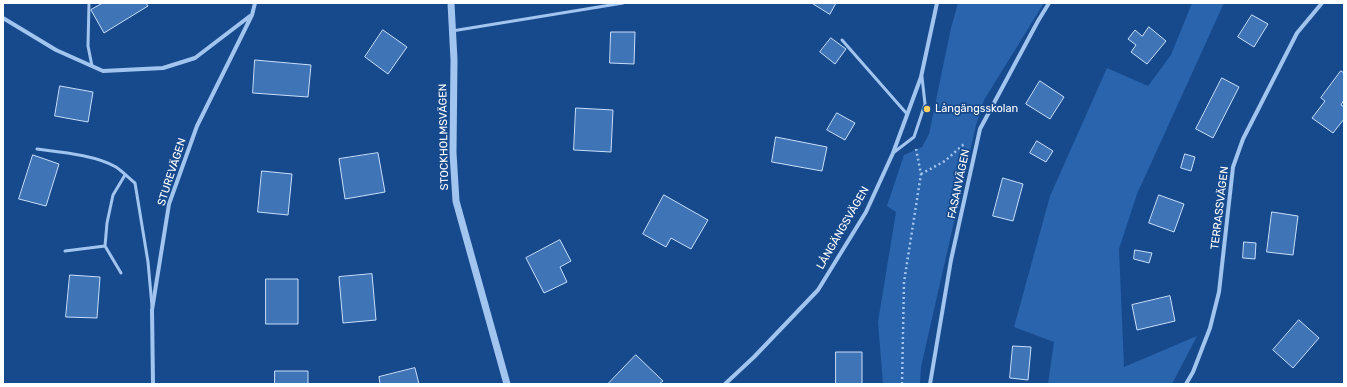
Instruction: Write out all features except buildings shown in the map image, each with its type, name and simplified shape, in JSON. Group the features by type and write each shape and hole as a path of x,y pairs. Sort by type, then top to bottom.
{"street":[{"name":"STUREVÄGEN","path":"153,384 152,310 169,204 197,126 252,15 255,3"},
{"name":"STOCKHOLMSVÄGEN","path":"451,3 454,60 453,153 456,201 507,384"},
{"name":"LÅNGÄNGSVÄGEN","path":"725,384 754,357 818,290 866,212 893,153 922,77 937,3"},
{"name":"FASANVÄGEN","path":"930,384 951,260 980,129 1049,3"},
{"name":"TERRASSVÄGEN","path":"1186,384 1193,372 1210,328 1219,292 1233,167 1241,146 1297,33 1322,3"},
{"path":"3,18 56,50 103,71 162,68 195,58 252,15"}],"lane":[{"path":"89,3 88,46 92,66"},
{"path":"452,31 624,4"},
{"path":"842,40 907,114"},
{"path":"893,153 914,137 926,104 922,77"},
{"path":"37,149 74,154 96,160 115,167 136,183 148,262 152,310"},
{"path":"121,273 105,246 107,223 114,195 125,175"},
{"path":"65,251 105,246"}],"path":[{"path":"921,174 945,161 980,129"},
{"path":"902,384 904,282 921,174 914,137"}],"shaded area":[{"path":"958,3 1044,3 984,100 976,125 921,367 920,384 883,384 878,322 896,212 887,206 904,155 922,147 929,134 951,28"},
{"path":"1192,3 1224,3 1137,194 1119,249 1124,367 1197,336 1172,384 1048,384 1054,342 1014,327 1050,196 1107,68 1148,86 1171,55"}],"place":[{"name":"Långängsskolan","path":"927,109"}]}
